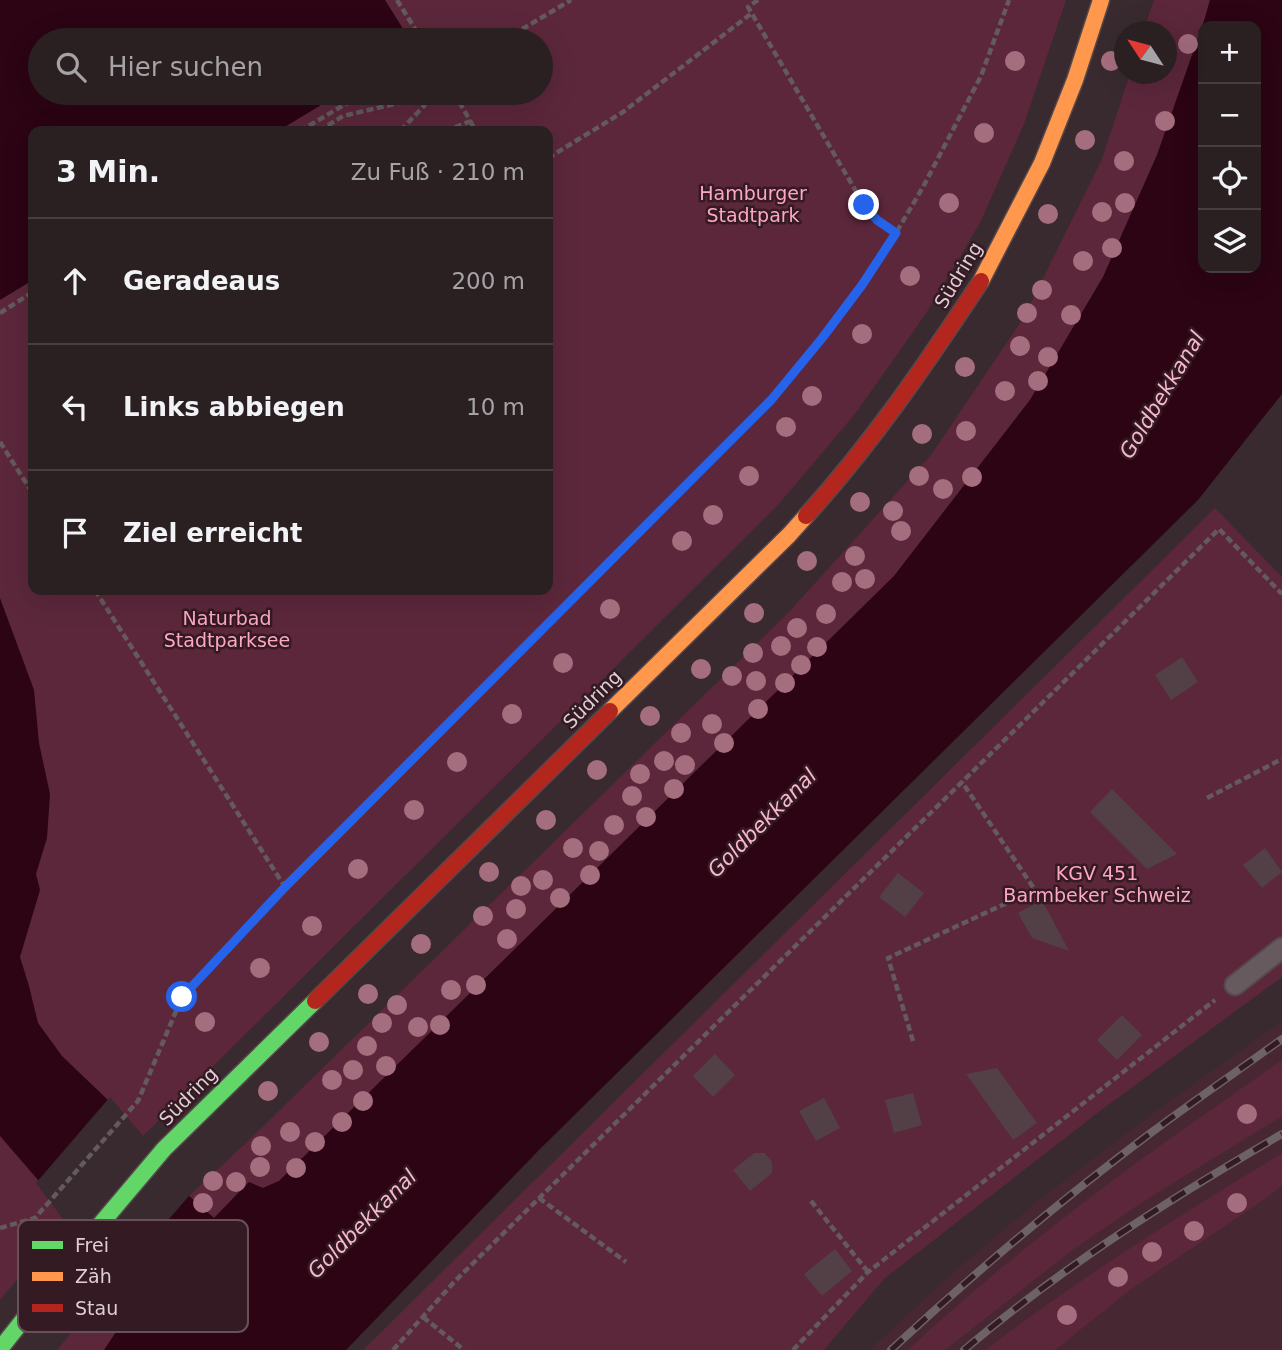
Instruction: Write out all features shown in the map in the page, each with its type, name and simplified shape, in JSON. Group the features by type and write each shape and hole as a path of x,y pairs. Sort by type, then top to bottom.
{"street":[{"name":"Südring","path":"104,1220 164,1149 789,536 834,485 920,373 984,276 1042,163 1075,80 1101,0"},
{"name":"Südring","path":"0,1349 18,1326"}],"lane":[{"path":"1236,985 1282,948"}],"path":[{"path":"397,0 414,28"},
{"path":"524,28 571,0"},
{"path":"744,0 864,205 877,220 896,233"},
{"path":"748,6 758,0"},
{"path":"28,1220 35,1218 138,1101 182,997 285,887 772,399 823,337 862,285 923,187 981,76 1009,0"},
{"path":"553,155 623,111 751,13"},
{"path":"308,126 344,105"},
{"path":"327,126 343,116 390,105"},
{"path":"405,126 424,105"},
{"path":"461,105 474,126"},
{"path":"458,126 471,121"},
{"path":"0,313 28,295"},
{"path":"0,442 28,486"},
{"path":"393,1350 456,1280 1219,529 1282,594"},
{"path":"98,595 285,887"},
{"path":"1207,798 1282,758"},
{"path":"913,1041 888,958 1035,890 962,782"},
{"path":"793,1350 867,1272 1236,985"},
{"path":"539,1198 626,1262"},
{"path":"811,1201 867,1272"},
{"path":"0,1228 18,1223"},
{"path":"423,1317 464,1350"}],"shaded area":[{"path":"1282,1021 1282,1350 869,1350 957,1269 1041,1198"}],"green space":[{"name":"Hamburger Stadtpark","path":"0,0 1066,0 1024,124 980,223 925,315 855,414 778,505 127,1152 67,1220 18,1220 18,1279 0,1300"},
{"path":"1154,0 1210,0 1204,21 1198,21 1198,38 1157,155 1103,277 1030,400 894,576 279,1181 263,1188 248,1182 214,1218 189,1196 788,613 931,455 1024,317 1102,159 1127,84 1177,84 1177,21 1147,21"},
{"name":"KGV 451 Barmbeker Schweiz","path":"1215,508 1282,577 1282,977 1100,1111 884,1279 824,1350 363,1350"},
{"path":"1282,1060 1282,1116 1144,1201 1071,1251 945,1350 908,1350 990,1277 1076,1208"},
{"path":"1282,1153 1282,1185 1130,1290 1055,1350 986,1350 1094,1272"},
{"path":"72,1332 116,1332 104,1350 57,1350"}],"water":[{"path":"0,0 385,0 402,28 28,28 28,105 321,105 286,126 28,126 28,283 0,300"},
{"name":"Goldbekkanal","path":"1210,0 1282,0 1282,394 1198,500 539,1150 346,1350 104,1350 116,1332 248,1332 248,1220 68,1220 0,1136 0,598 34,690 39,743 50,794 47,838 36,874 40,890 20,957 38,1023 62,1056 108,1100 189,1196 214,1218 249,1182 263,1188 279,1181 894,576 1030,400 1103,277 1157,155 1198,38 1198,273 1261,273 1261,21 1204,21"}],"pier":[{"path":"110,1097 181,1181 189,1196 168,1220 64,1220 36,1183"}],"building":[{"path":"1182,657 1198,682 1171,700 1155,675"},
{"path":"1112,789 1177,854 1147,869 1090,812"},
{"path":"1265,848 1282,872 1262,888 1243,865"},
{"path":"898,873 924,893 905,917 879,897"},
{"path":"1042,900 1069,951 1032,938 1018,913"},
{"path":"1122,1015 1142,1035 1117,1060 1097,1040"},
{"path":"715,1054 735,1075 713,1097 693,1076"},
{"path":"997,1068 1037,1123 1013,1140 966,1074"},
{"path":"913,1093 922,1125 894,1133 885,1100"},
{"path":"824,1098 840,1128 816,1141 799,1111"},
{"path":"754,1153 765,1153 772,1162 772,1173 750,1191 733,1170"},
{"path":"835,1249 852,1271 822,1296 804,1274"}],"railway":[{"path":"891,1350 986,1265 1084,1184 1282,1039"},
{"path":"964,1350 1078,1262 1199,1183 1282,1134"}],"traffic: fast":[{"path":"104,1220 164,1149 315,1001"},
{"path":"0,1349 18,1326"}],"traffic: slow":[{"path":"981,281 1042,163 1075,80 1101,0"},
{"path":"610,711 806,516"}],"traffic: jam":[{"path":"806,516 876,431 981,281"},
{"path":"315,1001 610,711"}],"route":[{"path":"182,997 285,887 772,399 862,285 896,233 877,220 864,205"}],"park label":[{"name":"Naturbad Stadtparksee","path":"227,629"}]}
